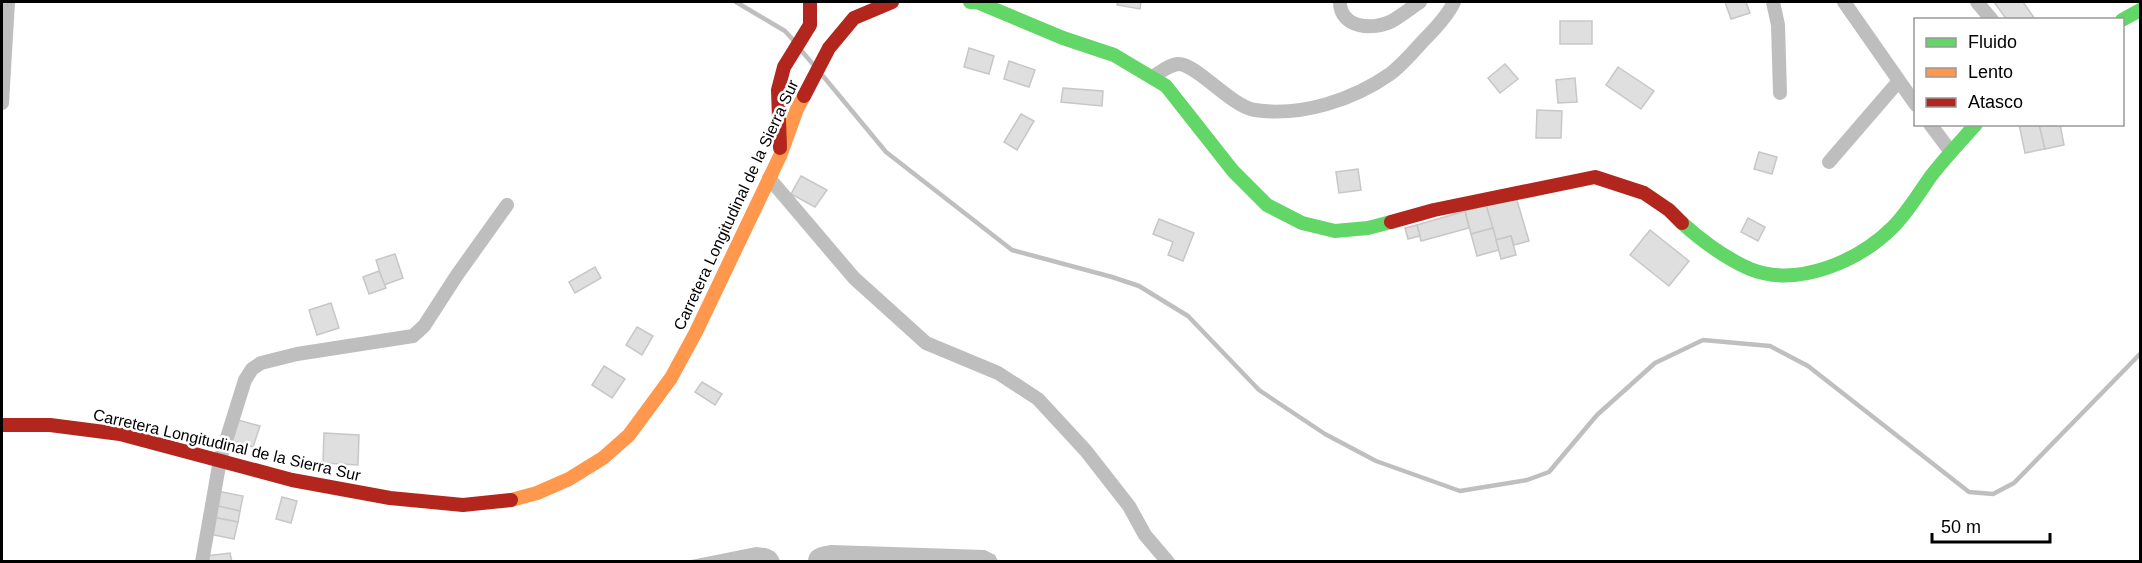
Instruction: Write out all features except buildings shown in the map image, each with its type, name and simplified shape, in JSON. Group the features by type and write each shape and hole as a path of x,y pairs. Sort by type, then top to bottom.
{"main road":[{"path":"780,156 778,90 784,67 810,25 810,2"},
{"name":"Carretera Longitudinal de la Sierra Sur","path":"2,425 50,425 120,434 292,480 390,498 463,505 501,502 537,493 568,479 603,458 629,435 671,378 696,332 770,178 797,110 829,48 854,18 892,2"},
{"path":"970,2 1114,55 1153,77 1166,86 1233,171 1267,206 1302,223 1335,231 1368,228 1434,210 1595,177 1644,193 1669,210 1701,240 1751,269 1777,274 1805,273 1833,267 1864,250 1893,227 1974,126"},
{"path":"2124,19 2140,10"}],"street":[{"path":"2,103 8,2"},
{"path":"1340,2 1340,11 1349,22 1370,27 1390,22 1420,2"},
{"path":"1153,77 1174,64 1186,64 1223,94 1252,110 1282,112 1317,107 1356,93 1391,73 1428,35 1454,2"},
{"path":"1772,2 1778,25 1780,93"},
{"path":"1844,2 1914,102"},
{"path":"1977,2 1990,18"},
{"path":"1829,162 1898,82"},
{"path":"1932,126 1951,152"},
{"path":"770,178 854,278 926,343 998,373 1038,399 1086,452 1128,506 1144,535 1168,561"},
{"path":"202,561 220,460 245,380 252,369 261,363 297,354 413,336 424,326 507,205"}],"shaded area":[{"path":"831,545 985,550 995,555 998,561 808,561 810,553"},
{"path":"756,547 771,550 780,561 686,561"}],"waterway":[{"path":"736,2 785,31 795,42"},
{"path":"800,49 812,63"},
{"path":"823,76 886,152 1012,250 1139,286 1188,316 1259,390 1325,434 1376,461 1460,491 1527,480 1549,472 1597,415 1655,363 1703,340 1770,346 1808,366 1969,492 1993,494 2014,483 2140,354"}],"traffic: fast":[{"path":"970,2 977,2 1063,38 1114,55 1166,86 1233,171 1267,205 1302,223 1335,231 1368,228 1391,222"},
{"path":"2124,19 2140,10"},
{"path":"1682,223 1714,249 1750,269 1769,274 1788,275 1827,268 1863,251 1893,227 1936,169 1974,126"}],"traffic: slow":[{"path":"511,500 537,493 569,479 603,458 629,435 671,378 696,332 780,156 804,96"}],"traffic: jam":[{"path":"780,148 778,90 784,67 810,25 810,2"},
{"path":"804,96 829,48 854,18 892,2"},
{"path":"1391,222 1434,210 1595,177 1644,193 1669,210 1682,223"},
{"path":"2,425 50,425 120,434 292,480 390,498 463,505 511,500"}]}
